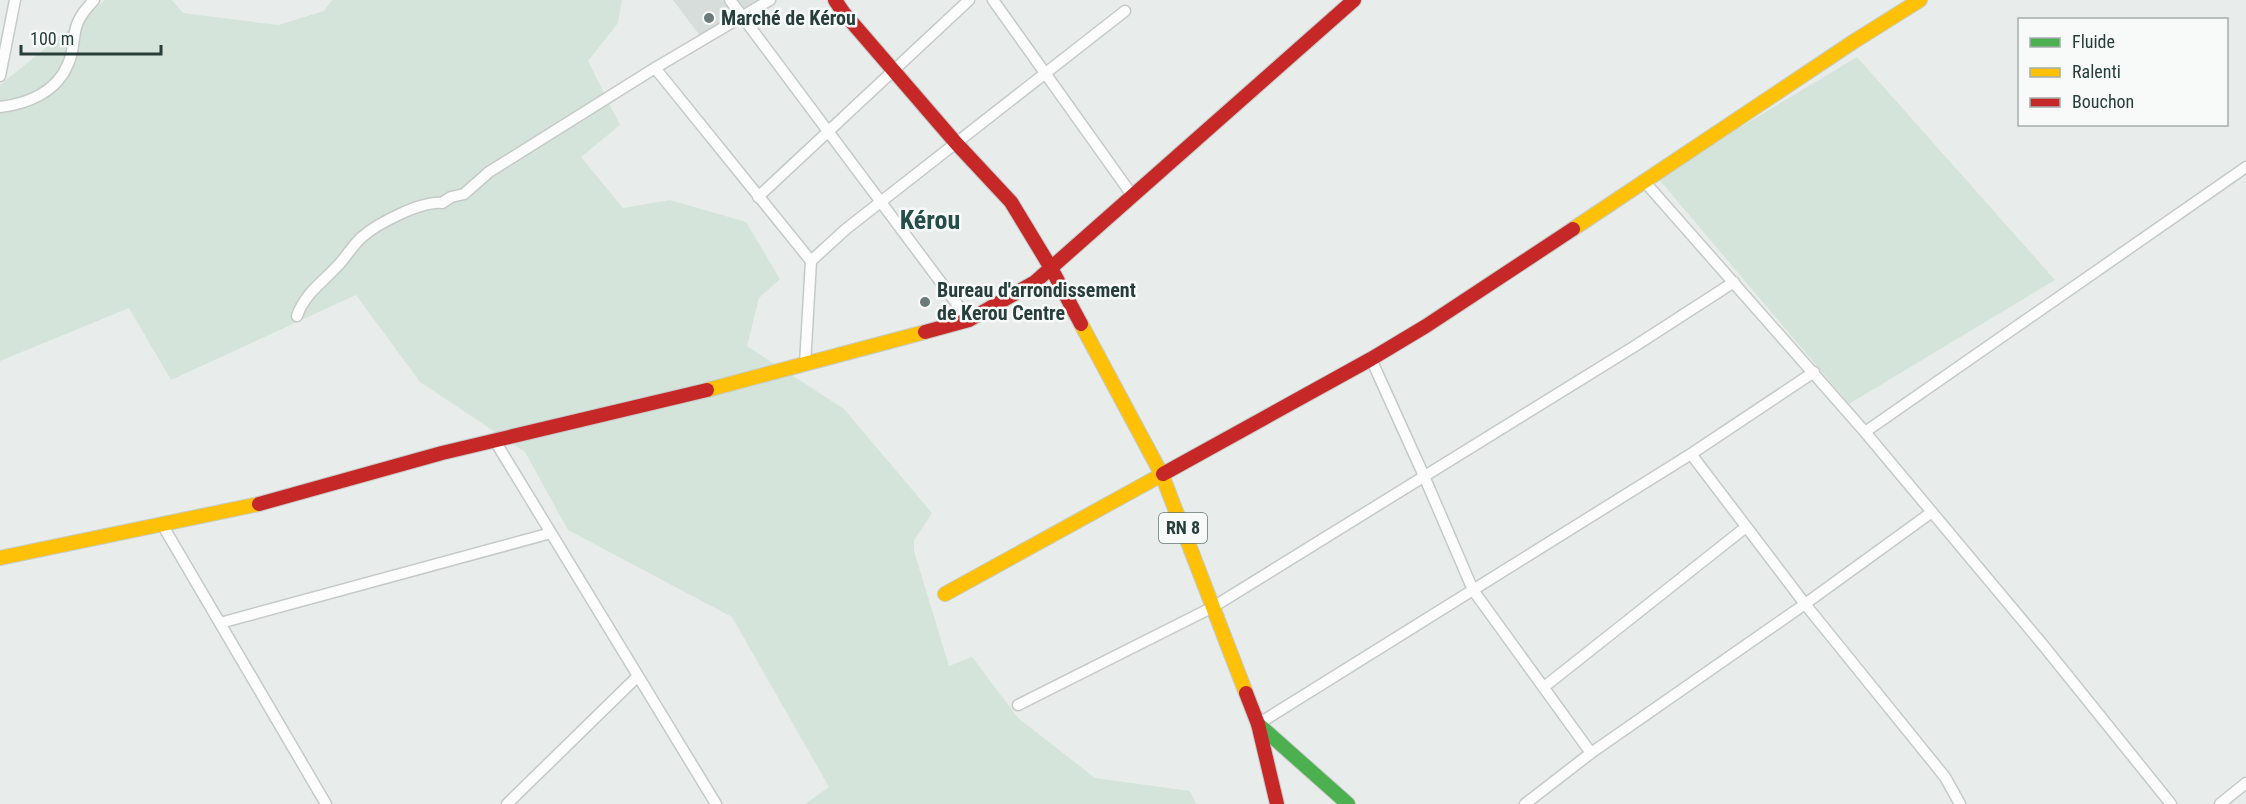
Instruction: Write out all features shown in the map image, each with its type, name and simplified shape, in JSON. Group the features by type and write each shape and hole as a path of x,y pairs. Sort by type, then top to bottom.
{"main road":[{"name":"RN 8","path":"835,0 956,143 1011,202 1051,268 1162,475 1258,724 1278,804"},
{"path":"0,558 163,526 281,499 442,453 676,398 969,320 1035,282 1354,0"},
{"path":"945,594 1371,359 1426,326 1916,1"},
{"path":"1258,724 1348,804"}],"street":[{"path":"0,76 15,0"},
{"path":"730,0 969,320"},
{"path":"297,316 307,297 344,260 364,235 432,202 442,203 451,197 464,194 489,172 655,68 770,0"},
{"path":"758,197 969,0"},
{"path":"993,0 1132,195"},
{"path":"0,106 14,105 39,97 53,85 68,67 75,30 90,2"},
{"path":"811,261 846,229 1125,11"},
{"path":"655,68 811,261 805,364"},
{"path":"1865,432 2246,167"},
{"path":"1644,181 1865,432 2171,804"},
{"path":"1018,705 1213,606 1635,346 1734,282"},
{"path":"1371,359 1425,476 1473,591 1591,753"},
{"path":"1258,724 1691,454 1814,372"},
{"path":"495,441 716,804"},
{"path":"1691,454 1805,604 1945,777 1960,804"},
{"path":"1525,804 1591,753 1805,604 1932,512"},
{"path":"163,526 326,804"},
{"path":"1544,687 1746,527"},
{"path":"220,623 551,533"},
{"path":"507,804 637,677"},
{"path":"2220,804 2246,783"}],"shaded area":[{"path":"105,0 172,0 183,13 278,25 324,11 332,0 622,0 618,23 588,61 620,125 581,157 623,208 670,200 746,222 780,279 759,298 747,346 844,409 932,513 914,540 914,551 949,666 972,657 1018,718 1095,778 1190,791 1196,804 805,804 829,787 732,617 568,530 525,452 420,382 356,295 171,380 129,308 0,361 0,85"},
{"name":"Marché de Kérou","path":"673,0 762,0 701,37"},
{"path":"1857,57 2055,280 1849,404 1657,177"}],"traffic: fast":[{"path":"1258,724 1348,804"}],"traffic: slow":[{"path":"1573,229 1853,42 1920,0"},
{"path":"1081,324 1162,475 1246,693"},
{"path":"707,390 925,332"},
{"path":"945,594 1163,474"},
{"path":"0,558 259,504"}],"traffic: jam":[{"path":"835,0 956,143 1011,202 1051,268 1081,324"},
{"path":"925,332 969,320 1035,282 1354,0"},
{"path":"1163,474 1371,359 1426,326 1573,229"},
{"path":"259,504 442,453 707,390"},
{"path":"1246,693 1258,724 1277,804"}],"place":[{"name":"Marché de Kérou","path":"709,18"},
{"name":"Bureau d'arrondissement de Kerou Centre","path":"925,302"}],"district":[{"name":"Kérou","path":"930,220"}]}
